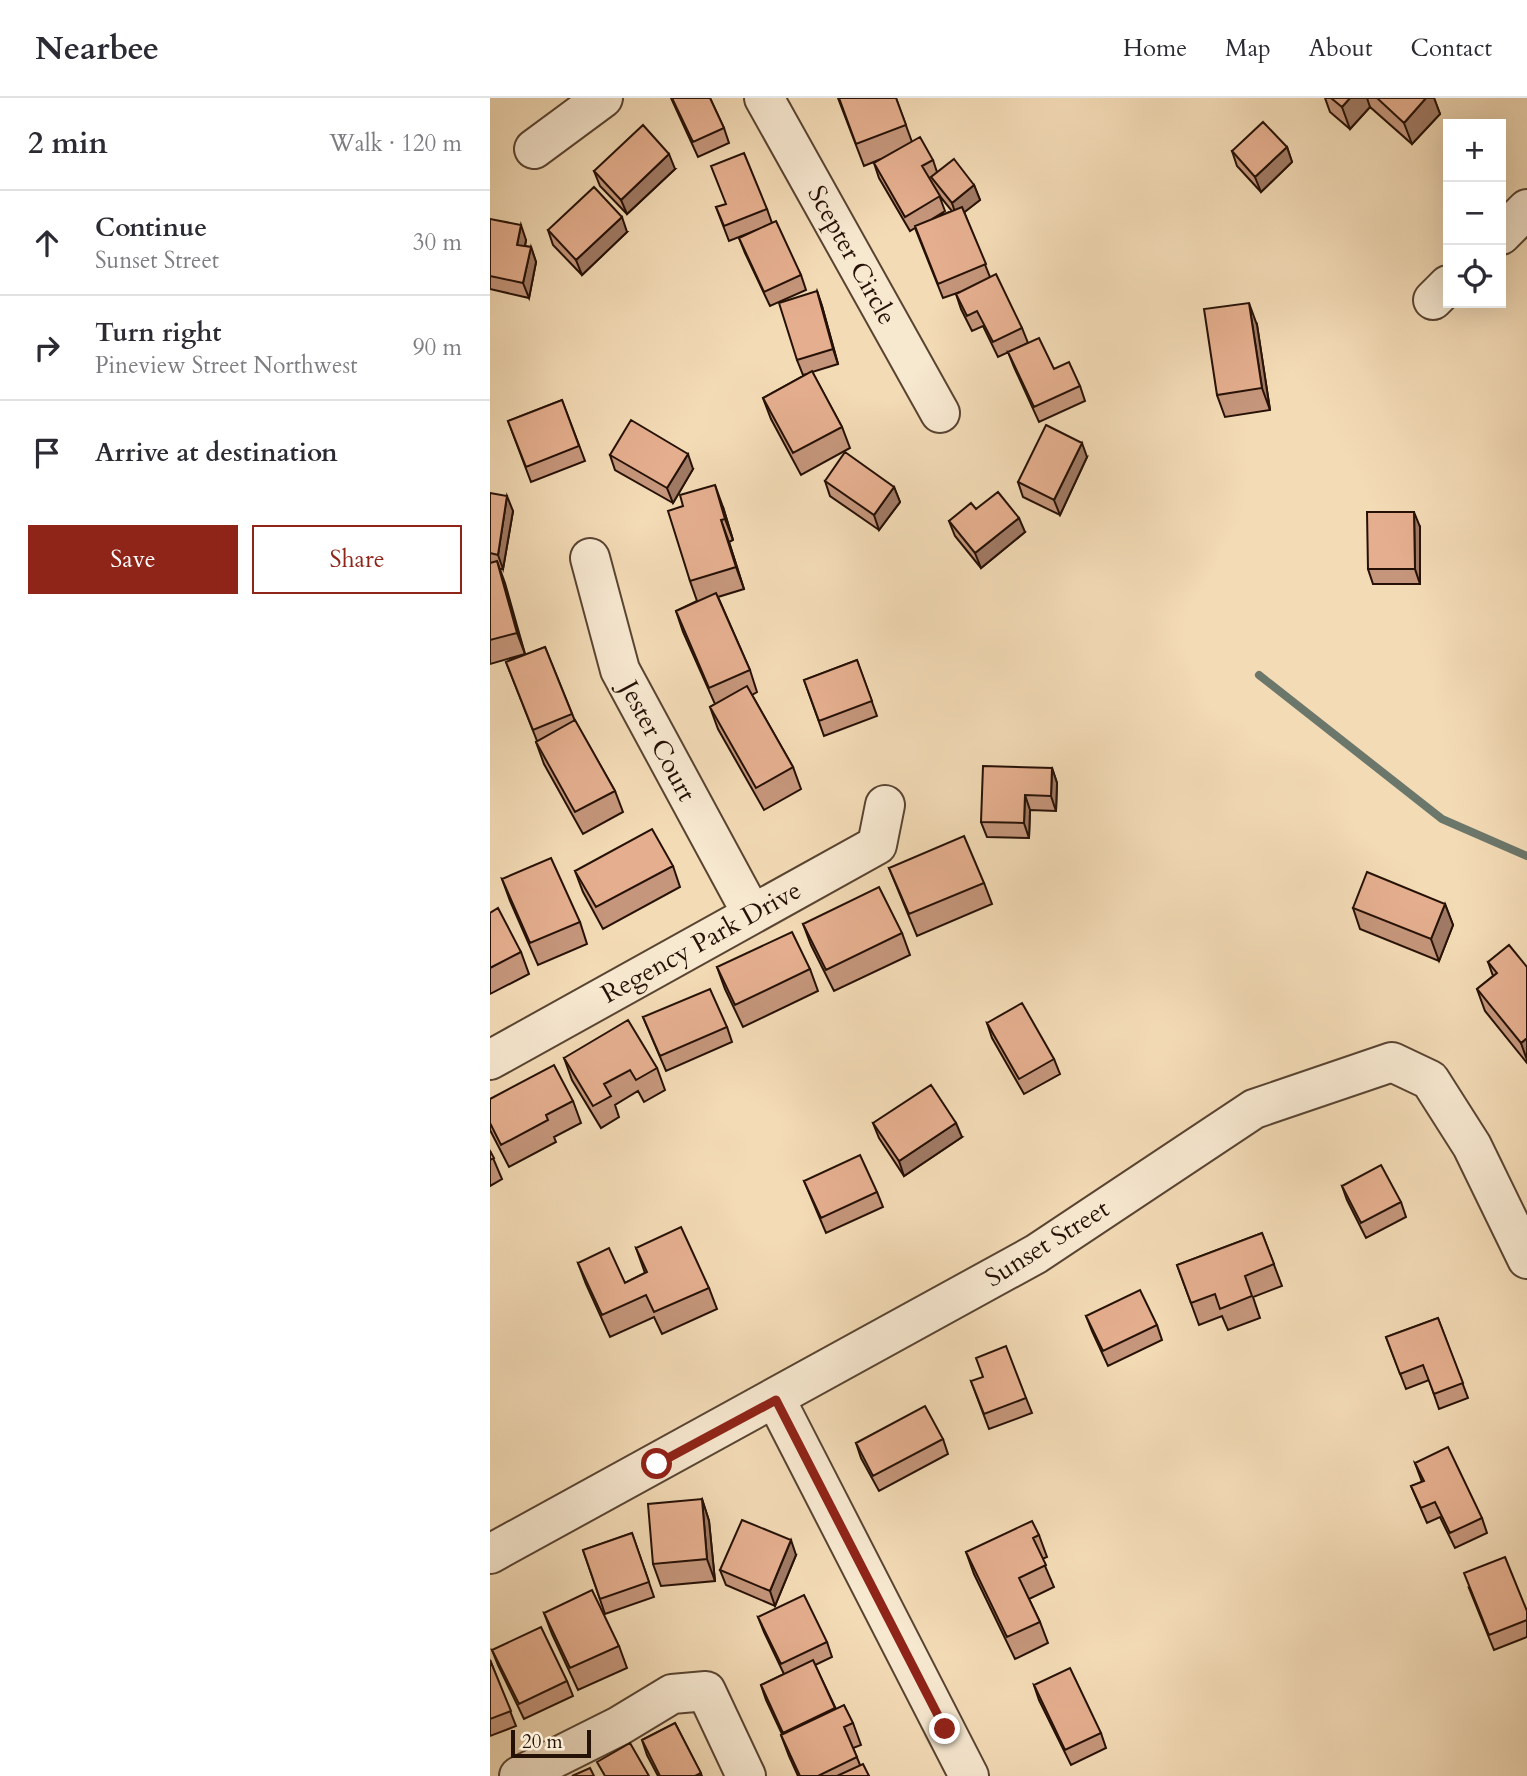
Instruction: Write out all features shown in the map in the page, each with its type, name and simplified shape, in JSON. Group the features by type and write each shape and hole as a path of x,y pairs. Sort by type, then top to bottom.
{"street":[{"path":"534,149 603,98"},
{"name":"Scepter Circle","path":"764,98 940,413"},
{"path":"1506,229 1527,209"},
{"name":"Jester Court","path":"590,558 620,670 751,914"},
{"name":"Regency Park Drive","path":"490,1060 877,845 886,805"},
{"name":"Sunset Street","path":"490,1554 776,1400 1037,1254 1254,1109 1392,1062 1430,1080 1472,1146 1527,1259"},
{"path":"776,1400 969,1776"},
{"path":"519,1776 619,1726 671,1694 706,1691 746,1776"}],"building":[{"path":"672,98 710,98 724,128 693,142"},
{"path":"839,98 896,98 906,125 856,144"},
{"path":"1331,98 1350,98 1342,107"},
{"path":"1377,98 1426,98 1404,123"},
{"path":"1263,122 1287,147 1255,177 1232,151"},
{"path":"643,125 669,154 621,200 594,171"},
{"path":"920,137 933,160 922,166 940,196 905,217 874,163"},
{"path":"744,153 767,209 724,226 716,207 726,204 711,166"},
{"path":"954,159 974,185 952,203 931,177"},
{"path":"594,187 622,217 576,260 548,230"},
{"path":"962,207 986,264 938,284 915,226"},
{"path":"490,219 521,225 517,245 531,247 523,283 490,276"},
{"path":"776,221 801,275 764,292 739,238"},
{"path":"996,274 1022,328 993,342 977,311 967,316 956,294"},
{"path":"817,291 833,349 797,360 779,303"},
{"path":"1249,303 1262,388 1217,395 1204,309"},
{"path":"1039,338 1054,369 1069,362 1080,386 1034,407 1008,352"},
{"path":"812,371 842,427 793,453 763,398"},
{"path":"562,400 579,446 526,467 508,421"},
{"path":"631,420 688,454 667,488 610,455"},
{"path":"1046,425 1082,443 1054,500 1018,482"},
{"path":"845,452 894,487 874,515 825,481"},
{"path":"715,485 725,519 721,520 736,567 690,581 668,511 683,506 680,495"},
{"path":"998,492 1019,518 975,553 949,521 971,503 976,509"},
{"path":"490,493 507,496 498,555 490,553"},
{"path":"1367,512 1414,512 1415,569 1368,569"},
{"path":"497,561 517,633 490,640 490,563"},
{"path":"716,593 750,670 709,688 676,611"},
{"path":"545,647 572,714 533,730 506,662"},
{"path":"857,660 872,701 819,721 804,680"},
{"path":"747,686 793,767 756,788 710,707"},
{"path":"575,720 615,791 575,812 536,742"},
{"path":"983,766 1052,768 1051,796 1025,795 1024,823 981,822"},
{"path":"652,829 673,866 596,907 575,871"},
{"path":"964,836 984,883 909,914 889,868"},
{"path":"551,858 580,922 530,943 502,879"},
{"path":"1367,872 1445,904 1431,939 1353,908"},
{"path":"879,887 902,933 826,970 803,924"},
{"path":"498,908 521,952 490,968 490,913"},
{"path":"792,932 810,969 735,1005 717,967"},
{"path":"1509,945 1527,967 1527,1038 1521,1043 1477,989 1497,973 1488,962"},
{"path":"710,989 727,1027 660,1056 643,1017"},
{"path":"1022,1003 1054,1059 1019,1079 987,1023"},
{"path":"628,1020 657,1068 636,1080 630,1070 604,1084 611,1096 593,1106 564,1058"},
{"path":"554,1065 573,1101 546,1115 548,1120 501,1145 490,1123 490,1099"},
{"path":"931,1085 956,1123 899,1161 873,1123"},
{"path":"860,1155 877,1192 821,1218 804,1181"},
{"path":"1381,1165 1401,1202 1361,1223 1342,1186"},
{"path":"681,1227 709,1288 654,1312 646,1295 602,1315 578,1263 609,1248 625,1283 647,1272 636,1248"},
{"path":"1262,1233 1274,1264 1245,1276 1252,1296 1220,1309 1215,1294 1191,1303 1177,1265"},
{"path":"1140,1290 1157,1325 1103,1351 1086,1316"},
{"path":"1438,1318 1463,1383 1434,1394 1423,1365 1400,1374 1386,1337"},
{"path":"1006,1346 1026,1398 984,1414 971,1381 983,1377 976,1358"},
{"path":"925,1406 943,1439 873,1476 856,1443"},
{"path":"1448,1447 1482,1518 1450,1533 1435,1502 1421,1508 1411,1486 1424,1481 1415,1463"},
{"path":"702,1499 707,1559 653,1564 648,1504"},
{"path":"742,1520 791,1540 770,1591 720,1570"},
{"path":"1032,1521 1039,1535 1033,1538 1046,1565 1019,1578 1040,1622 1007,1637 966,1552"},
{"path":"632,1533 649,1582 600,1599 583,1550"},
{"path":"1505,1557 1527,1611 1527,1620 1489,1635 1464,1573"},
{"path":"592,1590 619,1646 570,1668 544,1613"},
{"path":"804,1595 827,1642 781,1664 758,1617"},
{"path":"541,1627 567,1681 519,1704 492,1650"},
{"path":"490,1660 511,1711 490,1719"},
{"path":"813,1660 835,1708 783,1733 761,1685"},
{"path":"1070,1668 1101,1733 1065,1750 1034,1685"},
{"path":"844,1705 853,1723 844,1727 857,1757 818,1776 800,1776 781,1735"},
{"path":"675,1723 701,1773 695,1776 660,1776 642,1740"},
{"path":"630,1743 649,1776 605,1776 597,1762"},
{"path":"863,1764 869,1776 837,1776"},
{"path":"590,1768 594,1776 572,1776"}],"waterway":[{"path":"1259,675 1442,819 1527,856"}],"route":[{"path":"657,1464 776,1400 945,1729"}]}
